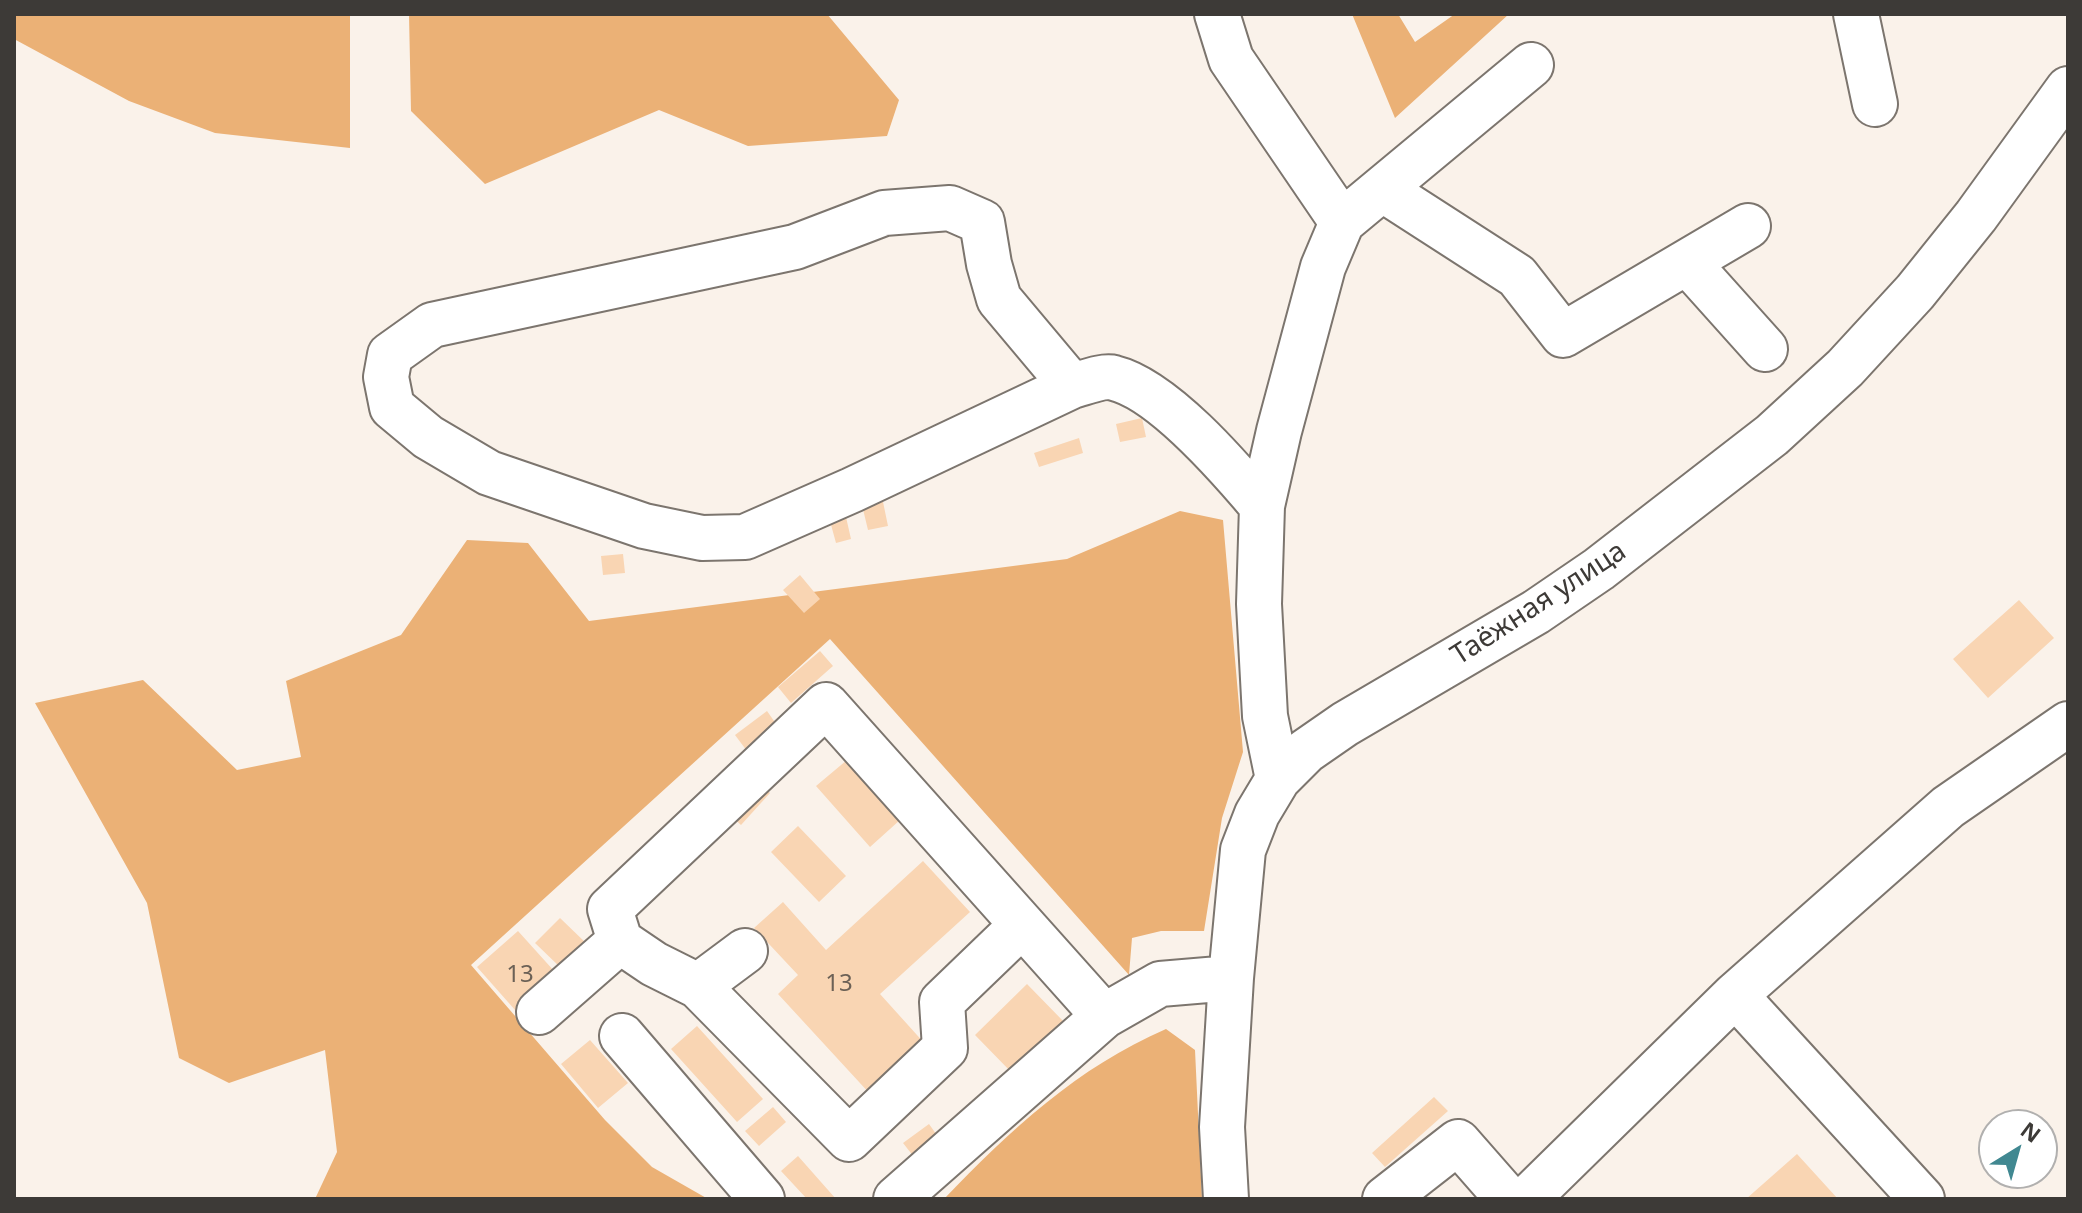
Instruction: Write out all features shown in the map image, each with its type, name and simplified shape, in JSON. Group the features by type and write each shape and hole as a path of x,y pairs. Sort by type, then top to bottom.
{"street":[{"path":"1217,14 1231,59 1342,222"},
{"path":"1856,14 1875,104"},
{"path":"1278,779 1265,716 1259,604 1262,506 1323,267 1342,222 1531,65"},
{"name":"Таёжная улица","path":"1226,1199 1222,1127 1243,850 1257,814 1278,779 1306,751 1345,724 1536,612 1599,569 1772,435 1845,368 1915,292 1976,216 2068,89"},
{"path":"1382,189 1517,276 1563,335 1748,226"},
{"path":"1072,386 999,299 982,222 950,208 884,213 795,247 432,325 390,355 386,377 392,407 428,437 489,473 644,526 702,538 745,537 1072,386 1111,377 1139,389 1179,419 1227,464 1262,506"},
{"path":"1687,262 1765,349"},
{"path":"1022,925 942,1002 945,1048 849,1139 698,986 654,964 620,941 610,909 826,705 1104,1016"},
{"path":"1527,1199 1735,995 1948,807 2068,724"},
{"path":"539,1012 620,941"},
{"path":"698,986 745,951"},
{"path":"896,1199 1104,1016 1160,984 1231,978"},
{"path":"1735,995 1922,1199"},
{"path":"622,1036 762,1199"},
{"path":"1385,1199 1458,1142 1508,1199"}],"shaded area":[{"path":"14,14 350,14 350,148 215,133 129,101 14,39"},
{"path":"409,14 827,14 899,100 887,136 748,146 659,110 485,184 411,111"},
{"path":"1352,14 1398,14 1415,42 1455,14 1509,14 1395,118"},
{"path":"1180,511 1223,520 1243,752 1222,818 1204,931 1161,931 1132,938 1129,975 830,639 471,965 605,1120 652,1167 708,1199 315,1199 337,1152 325,1050 229,1083 179,1058 147,903 35,703 143,680 237,770 301,757 286,681 401,635 467,540 528,543 589,621 1067,559"},
{"path":"1166,1029 1195,1050 1202,1199 944,1199 1020,1125 1074,1081 1134,1044"}],"building":[{"path":"1142,418 1146,437 1120,442 1116,424"},
{"path":"1079,438 1083,453 1039,467 1034,453"},
{"path":"882,497 888,526 868,530 861,501"},
{"path":"846,517 851,539 836,543 830,521"},
{"path":"623,554 625,573 603,575 601,556"},
{"path":"800,575 820,599 804,613 783,590"},
{"path":"2019,600 2054,638 1988,698 1953,659"},
{"path":"820,651 833,666 791,703 778,687"},
{"path":"767,711 779,728 747,751 735,735"},
{"path":"847,760 900,820 870,847 816,786"},
{"path":"759,782 770,793 741,825 729,814"},
{"path":"798,826 846,876 819,902 771,852"},
{"path":"923,861 970,912 880,994 926,1045 871,1095 778,994 798,975 754,928 783,902 826,950"},
{"path":"560,918 587,944 562,969 535,943"},
{"path":"518,931 564,982 523,1019 477,967"},
{"path":"1027,984 1066,1024 1014,1075 975,1035"},
{"path":"697,1026 763,1099 737,1122 671,1049"},
{"path":"590,1040 628,1083 598,1108 561,1064"},
{"path":"1434,1097 1448,1111 1385,1167 1372,1153"},
{"path":"773,1107 786,1122 759,1146 745,1131"},
{"path":"929,1124 939,1138 914,1157 903,1143"},
{"path":"1797,1154 1838,1199 1746,1199"},
{"path":"798,1156 836,1199 807,1199 781,1171"}]}
